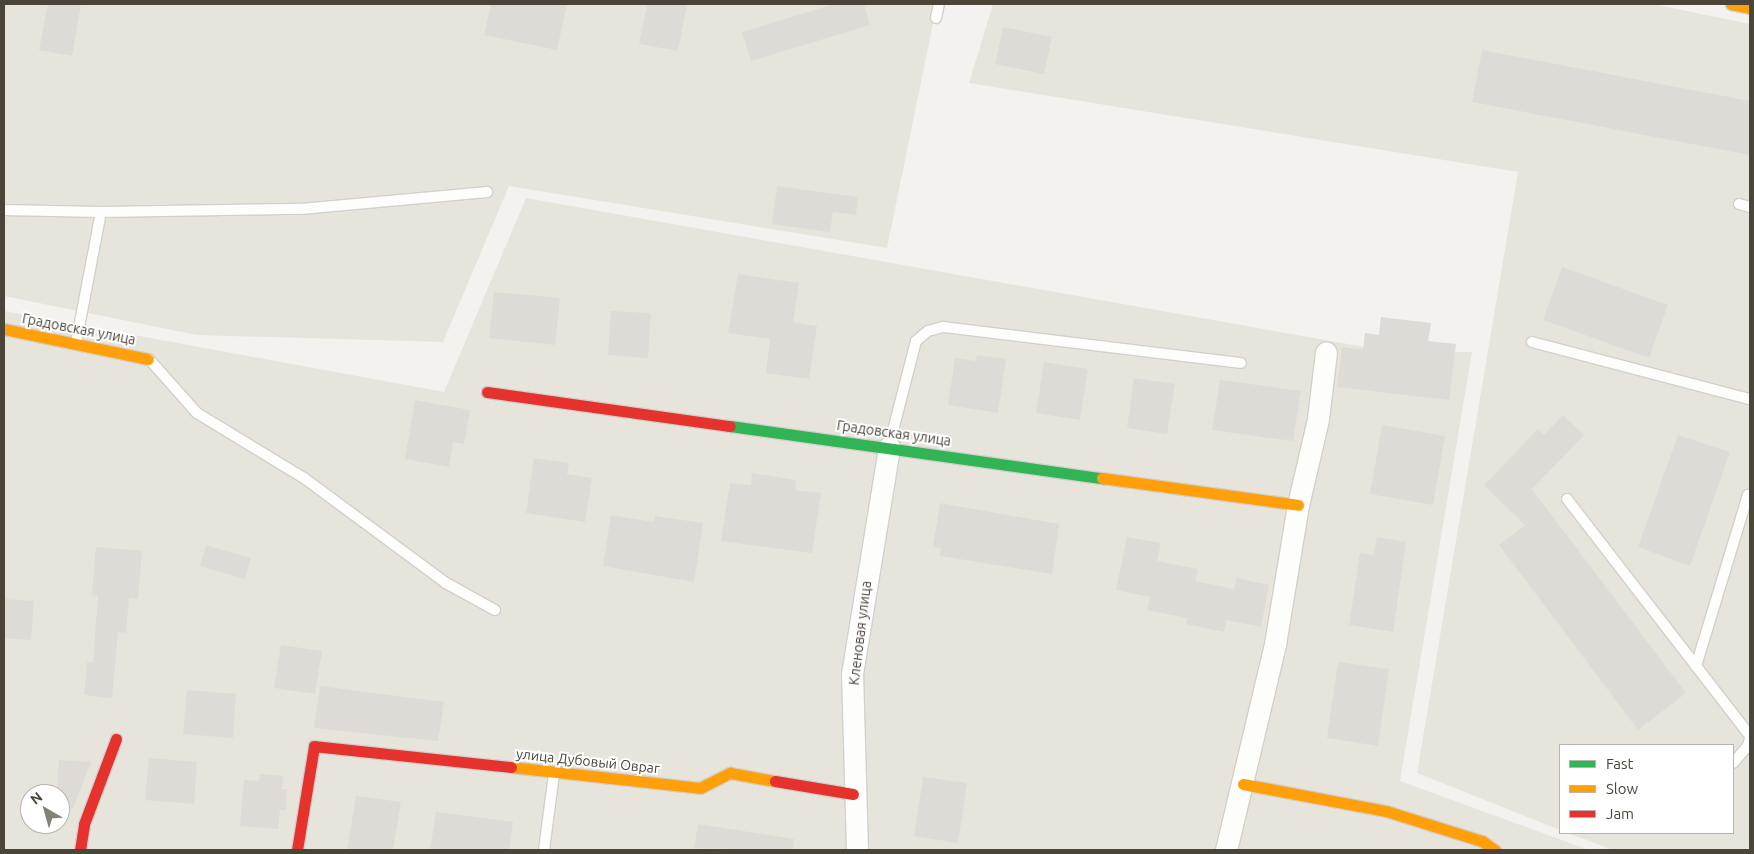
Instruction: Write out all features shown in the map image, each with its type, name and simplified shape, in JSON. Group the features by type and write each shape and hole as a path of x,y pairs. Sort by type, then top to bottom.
{"street":[{"path":"1731,4 1750,8"},
{"name":"Градовская улица","path":"4,329 148,359"},
{"path":"1226,850 1276,644 1298,505 1318,419 1326,352"},
{"name":"Градовская улица","path":"487,392 1298,505"},
{"name":"Кленовая улица","path":"857,850 853,794 852,674 889,447"},
{"path":"80,850 84,824 116,739"},
{"name":"улица Дубовый Овраг","path":"297,850 314,746 700,788 730,772 853,794"},
{"path":"1242,784 1386,811 1482,841 1495,850"}],"lane":[{"path":"936,18 939,4"},
{"path":"4,210 101,212 301,209 487,192"},
{"path":"1739,204 1750,207"},
{"path":"76,344 101,212"},
{"path":"889,447 916,341 928,331 943,327 1241,363"},
{"path":"1532,342 1750,399"},
{"path":"148,359 197,413 304,478 446,583 495,610"},
{"path":"1696,666 1748,495 1750,496"},
{"path":"1567,499 1750,737 1748,746 1734,762"},
{"path":"544,850 554,772"}],"shaded area":[{"path":"4,4 937,4 887,248 509,186 443,342 197,335 4,296"},
{"path":"993,4 1653,4 1750,24 1750,850 1613,850 1571,834 1734,834 1734,744 1559,744 1559,830 1417,773 1518,172 969,83"},
{"path":"526,198 1387,351 1472,352 1400,781 1589,850 4,850 4,311 444,392"}],"building":[{"path":"48,4 81,4 72,56 39,50"},
{"path":"491,4 567,4 557,50 484,35"},
{"path":"647,4 687,4 678,51 639,44"},
{"path":"834,4 864,4 870,25 751,61 742,32"},
{"path":"1003,27 1052,37 1044,74 995,64"},
{"path":"1482,50 1750,101 1750,155 1472,102"},
{"path":"777,186 858,197 856,215 833,212 830,232 772,224"},
{"path":"1562,267 1668,305 1649,358 1543,320"},
{"path":"738,274 799,283 793,322 817,326 809,379 766,373 770,339 728,333"},
{"path":"494,292 560,298 555,345 489,338"},
{"path":"611,311 651,313 648,358 608,355"},
{"path":"1381,317 1431,323 1428,341 1456,344 1449,400 1337,387 1342,347 1363,350 1365,333 1379,335"},
{"path":"977,355 1006,359 998,413 948,405 955,358 976,361"},
{"path":"1044,362 1088,369 1080,420 1036,413"},
{"path":"1134,378 1175,384 1167,434 1127,428"},
{"path":"1220,380 1301,391 1293,441 1212,430"},
{"path":"415,400 470,410 464,444 453,442 449,467 405,459"},
{"path":"1563,415 1584,435 1532,489 1686,693 1638,730 1499,545 1525,525 1484,485 1538,429 1544,435"},
{"path":"1382,425 1445,436 1433,505 1370,494"},
{"path":"1678,435 1730,452 1690,566 1638,547"},
{"path":"534,458 569,463 567,474 592,478 585,522 526,513"},
{"path":"752,473 796,480 795,490 821,493 812,553 721,541 730,483 751,485"},
{"path":"940,503 1059,524 1052,574 940,556 941,548 933,547"},
{"path":"611,515 654,522 655,516 703,523 694,582 603,566"},
{"path":"1127,537 1161,543 1157,561 1198,569 1195,581 1234,589 1237,578 1269,585 1261,627 1226,620 1224,632 1186,624 1188,618 1147,610 1150,597 1116,590"},
{"path":"1377,537 1406,542 1393,632 1349,625 1360,553 1374,555"},
{"path":"206,545 251,558 245,579 200,566"},
{"path":"96,547 142,551 138,599 129,598 126,633 118,632 112,698 84,695 87,662 93,662 98,596 92,595"},
{"path":"4,599 34,601 31,640 4,638"},
{"path":"281,645 322,651 315,694 274,688"},
{"path":"1338,662 1389,669 1378,746 1327,738"},
{"path":"320,686 444,702 438,741 314,728"},
{"path":"187,690 236,694 233,738 183,734"},
{"path":"149,758 197,762 194,804 145,800"},
{"path":"59,760 91,762 73,809 70,809 70,784 58,784"},
{"path":"260,774 283,776 282,789 287,789 286,810 280,810 278,829 240,826 244,780 259,781"},
{"path":"923,777 967,783 958,843 914,836"},
{"path":"356,796 401,802 393,850 347,850"},
{"path":"436,812 513,822 509,850 430,850"},
{"path":"698,824 794,839 793,850 694,848"}],"traffic: fast":[{"path":"730,426 1102,478"}],"traffic: slow":[{"path":"1731,4 1750,8"},
{"path":"4,329 148,359"},
{"path":"1102,478 1298,505"},
{"path":"511,767 700,788 730,773 775,781"},
{"path":"1243,784 1386,811 1482,841 1495,850"}],"traffic: jam":[{"path":"487,392 730,426"},
{"path":"80,850 84,824 116,739"},
{"path":"297,850 314,746 511,767"},
{"path":"775,781 853,794"}]}
